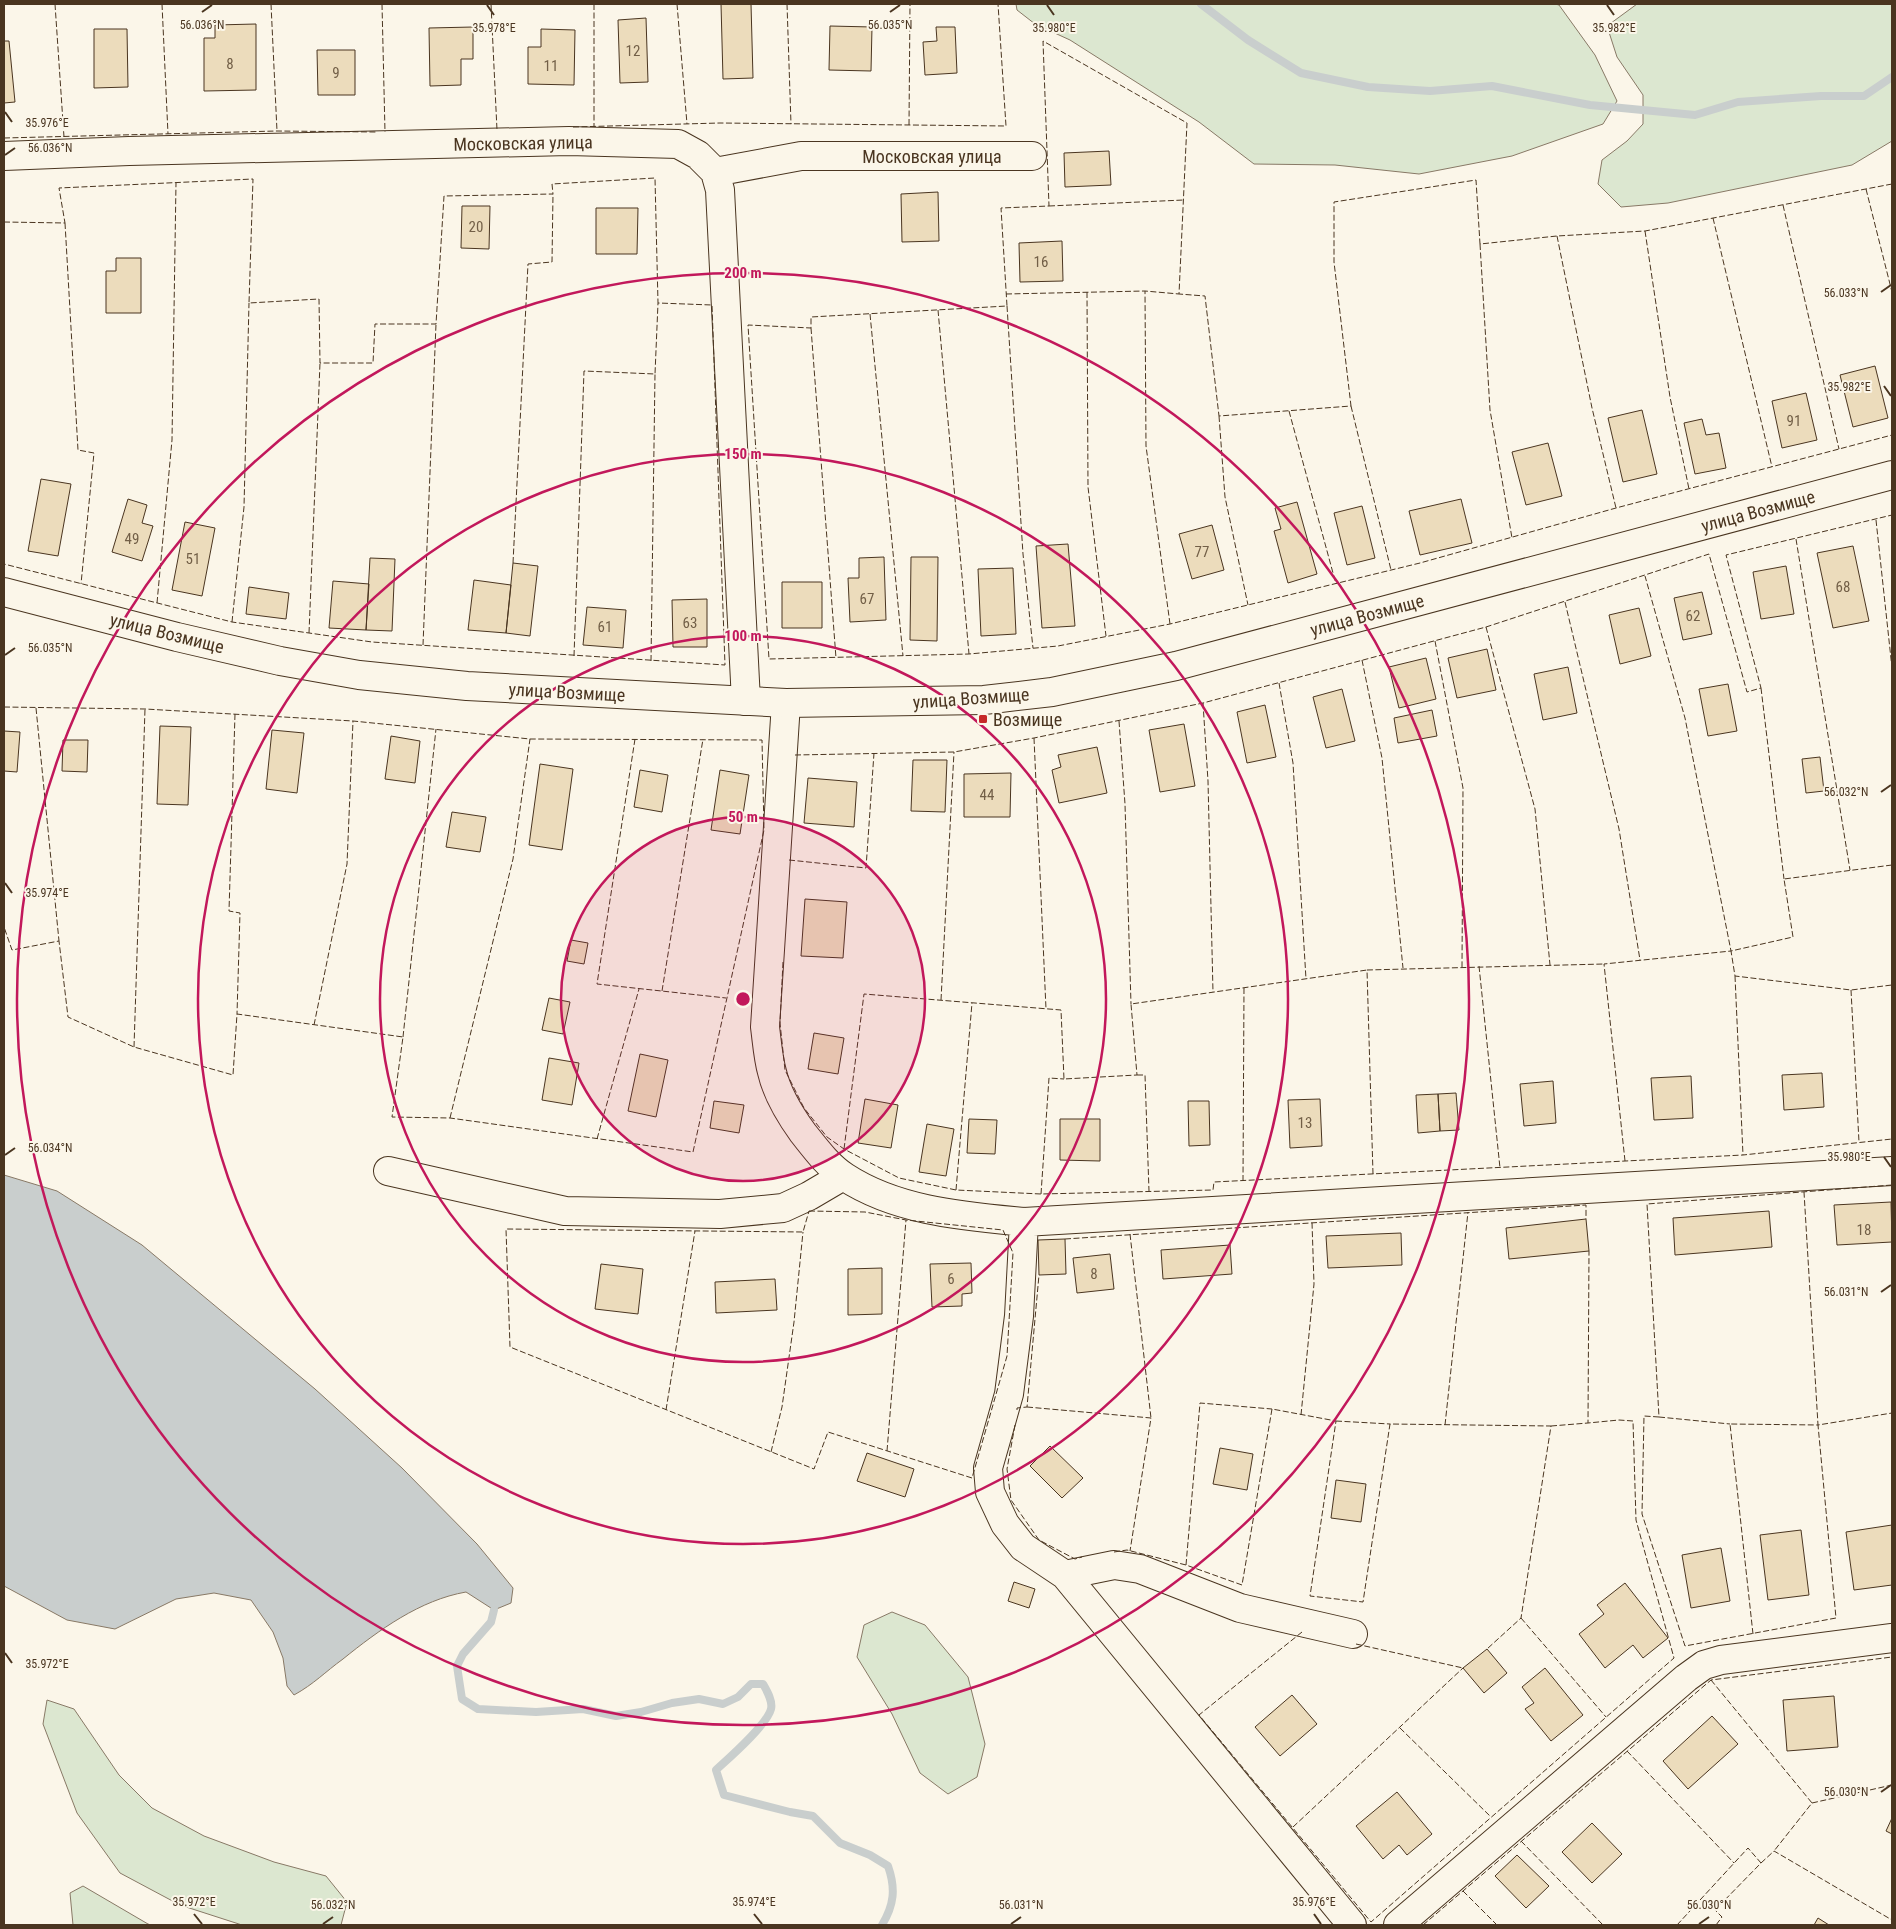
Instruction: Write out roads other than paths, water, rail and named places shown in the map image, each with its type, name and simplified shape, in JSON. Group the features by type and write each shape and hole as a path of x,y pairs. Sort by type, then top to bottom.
{"street":[{"name":"Московская улица","path":"4,156 129,151 568,141 678,144 698,154 716,172 802,156 1032,156"},
{"path":"716,172 720,200 746,701"},
{"name":"улица Возмище","path":"4,592 177,637 280,661 359,675 467,686 786,703 984,700 1052,692 1176,666 1892,476"},
{"path":"786,703 765,1027 772,1073 790,1115 816,1150 843,1176 870,1191 902,1203 973,1217 1024,1222 1892,1172"},
{"path":"388,1171 565,1211 720,1214 783,1208 809,1196 843,1176"},
{"path":"1024,1222 1019,1316 1010,1385 988,1468 990,1492 1005,1524 1023,1547 1065,1575 1352,1925"},
{"path":"1065,1575 1114,1565 1140,1569 1240,1608 1353,1634"},
{"path":"1398,1925 1686,1678 1704,1665 1721,1660 1892,1638"}],"waterway":[{"path":"1201,4 1248,40 1301,73 1368,87 1430,91 1492,86 1590,105 1695,115 1738,102 1821,96 1864,96 1892,77"},
{"path":"494,1610 491,1622 463,1654 457,1666 462,1699 478,1709 536,1712 583,1709 616,1716 699,1699 723,1704 738,1697 751,1684 763,1684 769,1696 771,1709 763,1724 716,1770 724,1795 813,1816 840,1843 870,1855 888,1866 893,1890 889,1911 882,1925"}],"place":[{"name":"Возмище","path":"983,719"}]}
